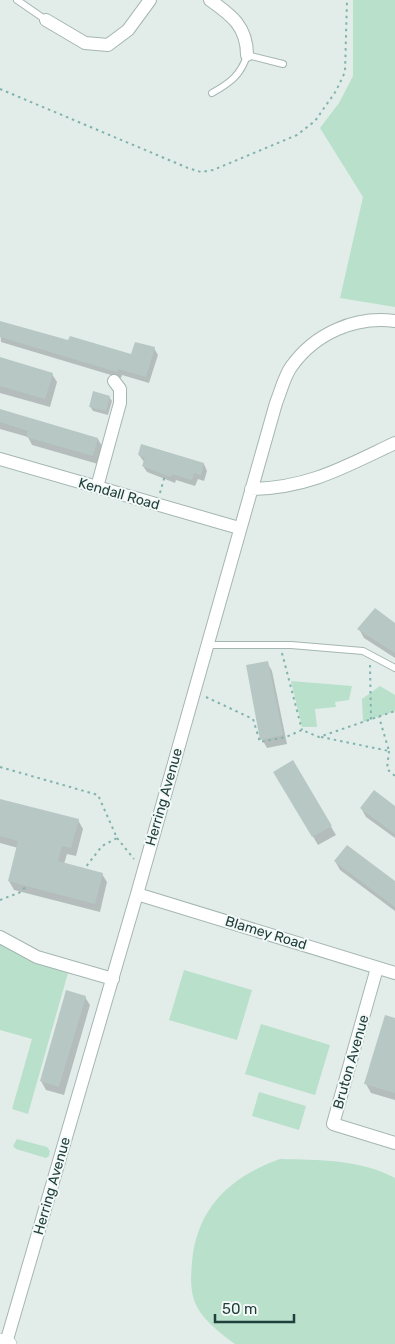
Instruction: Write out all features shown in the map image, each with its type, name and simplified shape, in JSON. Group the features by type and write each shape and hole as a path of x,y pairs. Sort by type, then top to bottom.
{"street":[{"path":"46,20 85,43 108,45 128,30 150,0"},
{"path":"210,0 237,21 246,36 247,55"},
{"name":"Herring Avenue","path":"5,1343 144,871 239,528 276,403 290,368 313,342 343,325 375,318 395,321"},
{"path":"97,487 120,403 120,389 114,381"},
{"path":"251,488 286,486 318,479 395,443"},
{"name":"Kendall Road","path":"0,459 239,528"},
{"name":"Blamey Road","path":"137,894 395,973"},
{"path":"0,937 37,957 112,979"},
{"name":"Bruton Avenue","path":"377,968 333,1124 395,1142"}],"lane":[{"path":"17,0 46,20"},
{"path":"212,93 236,78 244,65 247,55 283,64"},
{"path":"206,645 280,645 363,651 395,668"}],"path":[{"path":"0,89 188,168 201,172 213,170 297,135 315,122 336,91 345,72 347,0"},
{"path":"160,493 165,475"},
{"path":"280,645 302,730"},
{"path":"370,655 371,720"},
{"path":"204,696 253,719 260,742 286,737 302,730 319,737 390,751"},
{"path":"319,737 395,712"},
{"path":"379,717 390,751 386,769 395,776"},
{"path":"0,767 98,795 117,838 144,871"},
{"path":"85,868 102,846 117,838"},
{"path":"0,900 21,892 26,886"}],"green space":[{"path":"353,0 395,0 395,307 340,298 363,197 320,128 339,103 353,76"},
{"path":"291,681 352,686 349,700 335,702 336,707 315,709 317,727 302,727"},
{"path":"380,686 395,695 395,711 363,722 362,699"},
{"path":"0,943 25,958 68,973 28,1114 12,1109 32,1039 0,1030"},
{"path":"184,970 252,990 237,1040 169,1020"},
{"path":"261,1024 330,1045 315,1095 245,1074"},
{"path":"259,1092 306,1106 299,1130 252,1116"},
{"path":"17,1139 47,1147 50,1151 49,1156 46,1158 16,1149 13,1146"},
{"path":"280,1159 324,1160 353,1164 368,1167 395,1178 395,1344 235,1344 211,1325 197,1307 192,1290 192,1262 195,1243 209,1210 232,1185 262,1166"}],"building":[{"path":"0,321 68,340 70,336 131,354 135,342 155,347 146,377 118,369 117,372 0,337"},
{"path":"0,357 53,373 45,399 0,386"},
{"path":"93,391 110,396 106,411 89,407"},
{"path":"0,409 98,438 93,456 26,437 28,431 0,422"},
{"path":"141,444 204,463 201,475 194,473 192,480 172,474 171,477 142,466 145,458 138,455"},
{"path":"375,608 395,623 395,653 357,629"},
{"path":"268,661 283,735 260,740 246,665"},
{"path":"293,760 332,826 312,837 273,772"},
{"path":"374,790 395,806 395,834 360,808"},
{"path":"0,799 79,819 71,848 62,846 58,861 103,873 95,904 8,881 18,841 0,836"},
{"path":"347,845 395,881 395,907 334,861"},
{"path":"66,990 86,996 59,1087 40,1081"},
{"path":"385,1015 395,1018 395,1093 364,1084"}]}
